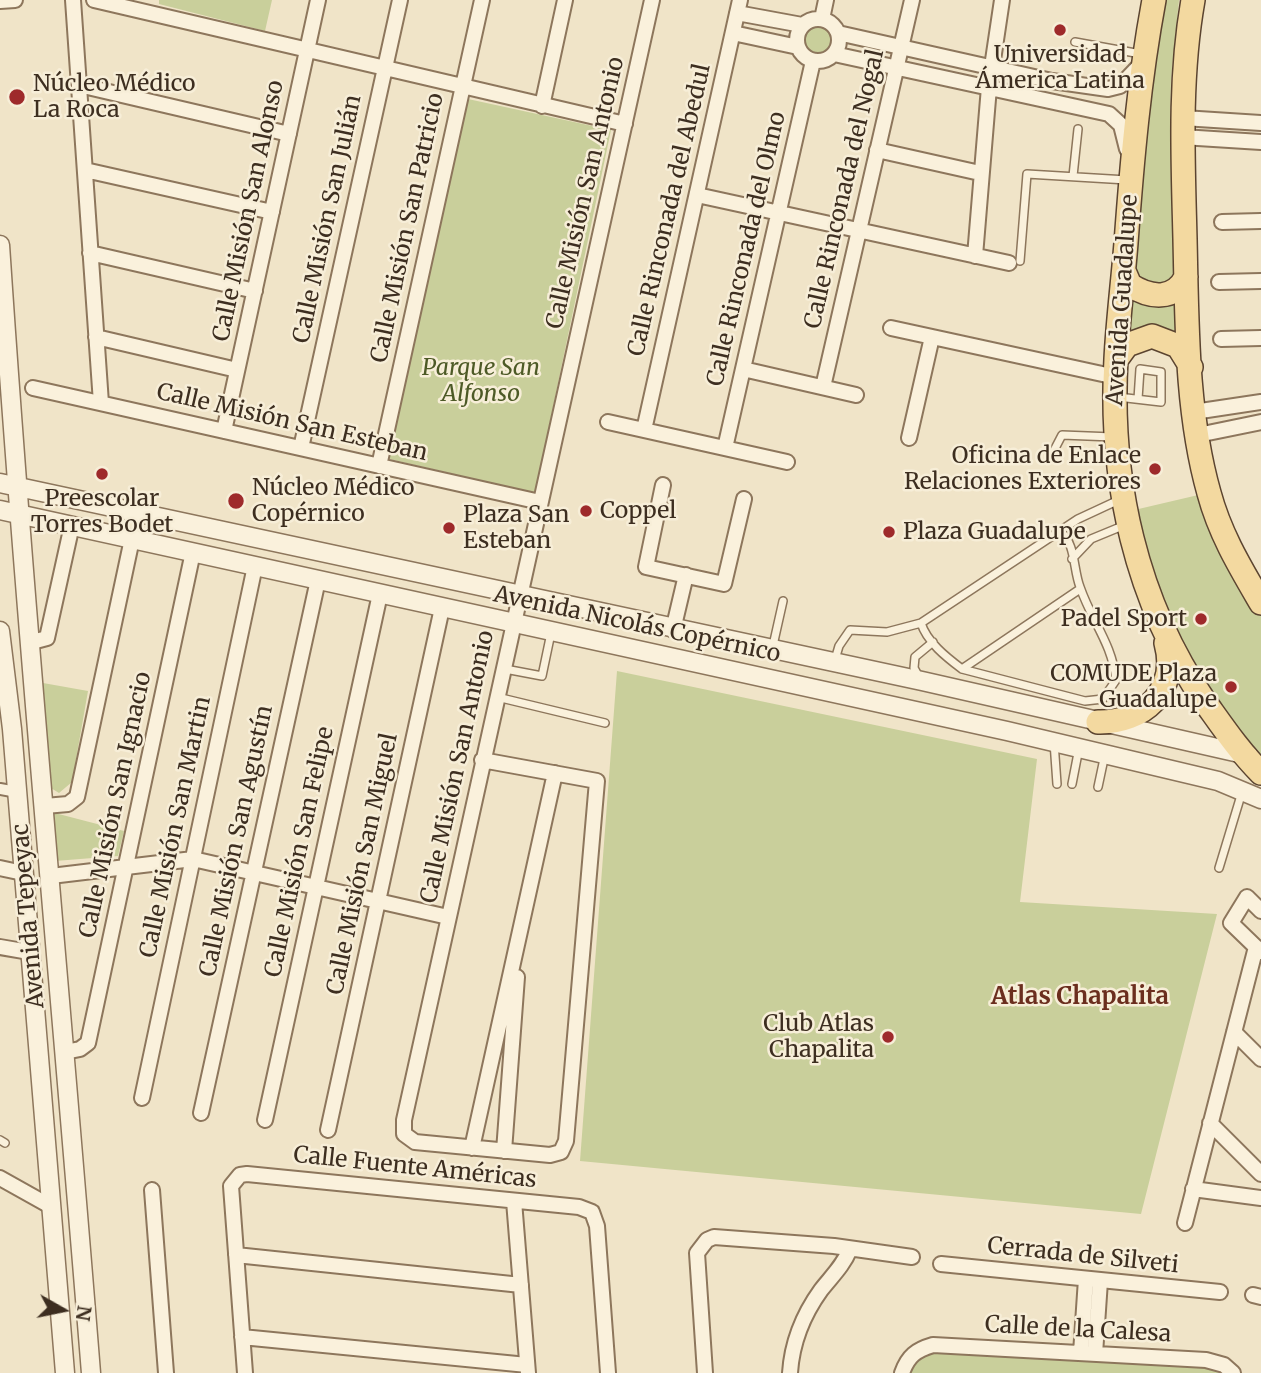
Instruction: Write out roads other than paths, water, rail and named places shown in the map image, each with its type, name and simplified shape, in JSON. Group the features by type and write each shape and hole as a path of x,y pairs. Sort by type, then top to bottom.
{"main road":[{"name":"Avenida Guadalupe","path":"1154,0 1131,176 1124,271 1117,438 1122,498 1136,557 1160,624 1189,678 1251,756 1261,773"},
{"path":"1193,0 1185,68 1182,128 1186,277 1196,424 1208,491 1217,519 1229,549 1261,603"},
{"path":"1124,271 1130,285 1153,295 1169,294 1180,289 1186,277"},
{"path":"1121,383 1127,345 1152,336 1165,338 1178,346 1191,367"},
{"path":"1098,722 1135,717 1160,696 1165,684 1168,659 1160,624"}],"street":[{"path":"0,1 15,0"},
{"path":"73,0 101,403"},
{"path":"94,0 625,124"},
{"name":"Calle Misión San Alonso","path":"224,431 318,0"},
{"name":"Calle Misión San Julián","path":"301,448 400,0"},
{"name":"Calle Misión San Patricio","path":"379,466 482,0"},
{"path":"542,106 565,0"},
{"name":"Calle Misión San Antonio","path":"472,1148 415,1142 404,1134 404,1120 652,0"},
{"path":"822,19 826,0"},
{"name":"Calle Rinconada del Nogal","path":"823,387 912,0"},
{"path":"975,256 991,68 1002,0"},
{"path":"738,6 802,25 822,19 829,22 838,33 839,41 834,54 821,61 813,61 801,53 796,39 802,25"},
{"name":"Calle Rinconada del Abedul","path":"644,430 738,6"},
{"path":"733,33 798,47"},
{"path":"838,33 1052,81 1113,89 1125,82 1145,57"},
{"path":"834,54 1048,99 1113,117 1124,130 1131,176"},
{"name":"Calle Rinconada del Olmo","path":"725,448 813,61"},
{"path":"1048,99 1052,81"},
{"path":"79,85 289,134"},
{"path":"1182,128 1261,123"},
{"path":"1182,128 1261,142"},
{"path":"877,150 980,173"},
{"path":"85,170 272,212"},
{"path":"696,195 975,256 1015,262"},
{"path":"1222,222 1261,220"},
{"name":"Avenida Tepeyac","path":"0,245 8,485 18,513 32,642 91,1373"},
{"path":"90,253 255,291"},
{"path":"1219,282 1261,281"},
{"path":"891,328 1121,383"},
{"path":"96,337 237,370"},
{"path":"909,438 932,337"},
{"path":"1221,339 1261,338"},
{"path":"743,369 856,395"},
{"name":"Calle Misión San Esteban","path":"33,388 540,502"},
{"path":"1196,424 1261,402"},
{"path":"608,422 787,461"},
{"path":"1196,424 1261,422"},
{"name":"Avenida Nicolás Copérnico","path":"8,485 673,630 922,681 1251,756"},
{"path":"663,485 646,567 724,584 744,499"},
{"name":"Avenida Nicolás Copérnico","path":"0,510 1007,731 1218,781 1261,799"},
{"path":"32,642 47,638 72,525"},
{"path":"45,806 68,804 77,797 132,539"},
{"name":"Calle Misión San Ignacio","path":"65,1052 80,1049 88,1043 193,552"},
{"name":"Calle Misión San Martin","path":"142,1098 256,566"},
{"path":"673,630 686,575"},
{"name":"Calle Misión San Agustín","path":"201,1113 318,580"},
{"name":"Calle Misión San Felipe","path":"265,1120 380,594"},
{"name":"Calle Misión San Miguel","path":"328,1130 442,608"},
{"name":"Avenida Tepeyac","path":"1,643 8,732 8,790 23,873 65,1373"},
{"path":"1007,731 1026,721 1028,707"},
{"path":"8,732 40,745"},
{"path":"482,760 555,773 597,781 565,1141 561,1152 550,1155 472,1148 555,773"},
{"path":"51,876 193,859 448,917"},
{"path":"0,868 23,873"},
{"path":"1185,1223 1234,1032 1259,950 1231,923 1247,897 1261,911"},
{"path":"503,1151 522,924"},
{"path":"0,947 29,952"},
{"path":"31,982 59,979"},
{"path":"1234,1032 1261,1059"},
{"path":"1210,1123 1261,1174"},
{"name":"Calle Fuente Américas","path":"236,1255 231,1186 235,1179 247,1174 579,1207 592,1212 597,1226 608,1373"},
{"path":"0,1178 50,1206"},
{"path":"1193,1189 1261,1199"},
{"path":"152,1190 166,1373"},
{"path":"242,1337 528,1369 514,1200"},
{"path":"705,1373 697,1253 706,1240 714,1237 912,1257"},
{"path":"790,1373 792,1352 801,1324 811,1305 842,1267 850,1249"},
{"path":"245,1373 236,1255 521,1285"},
{"name":"Cerrada de Silveti","path":"941,1264 1220,1292"},
{"path":"1088,1353 1093,1280"},
{"name":"Calle de la Calesa","path":"902,1373 906,1361 918,1349 933,1346 1206,1360 1223,1365 1233,1373"}],"lane":[{"path":"1075,42 1145,57"},
{"path":"1073,176 1078,129"},
{"path":"1015,262 1027,174 1131,176"},
{"path":"1140,369 1161,372 1161,402 1121,383 1140,369"},
{"path":"1048,460 1062,435 1117,438"},
{"path":"834,663 839,646 850,630 887,632 921,623 1078,519 1122,498"},
{"path":"1072,560 1091,539 1128,523"},
{"path":"921,623 933,642 962,669 1085,701 1103,699 1116,680 1114,656 1080,589 1072,560 1071,544 1060,531"},
{"path":"962,669 1080,589"},
{"path":"772,650 783,601"},
{"path":"503,668 542,676 552,632"},
{"path":"922,681 914,668 915,657 933,642"},
{"path":"496,697 605,723"},
{"path":"1054,742 1057,784"},
{"path":"1072,784 1079,748"},
{"path":"1098,787 1106,754"},
{"path":"1219,868 1242,791"}],"place":[{"name":"Universidad Ámerica Latina","path":"1060,30"},
{"name":"Núcleo Médico La Roca","path":"17,97"},
{"name":"Oficina de Enlace Relaciones Exteriores","path":"1155,469"},
{"name":"Preescolar Torres Bodet","path":"102,474"},
{"name":"Núcleo Médico Copérnico","path":"236,501"},
{"name":"Coppel","path":"586,511"},
{"name":"Plaza San Esteban","path":"449,528"},
{"name":"Plaza Guadalupe","path":"889,532"},
{"name":"Padel Sport","path":"1201,619"},
{"name":"COMUDE Plaza Guadalupe","path":"1231,687"},
{"name":"Club Atlas Chapalita","path":"888,1037"}],"district":[{"name":"Atlas Chapalita","path":"1080,997"}],"park label":[{"name":"Parque San Alfonso","path":"481,381"}]}
